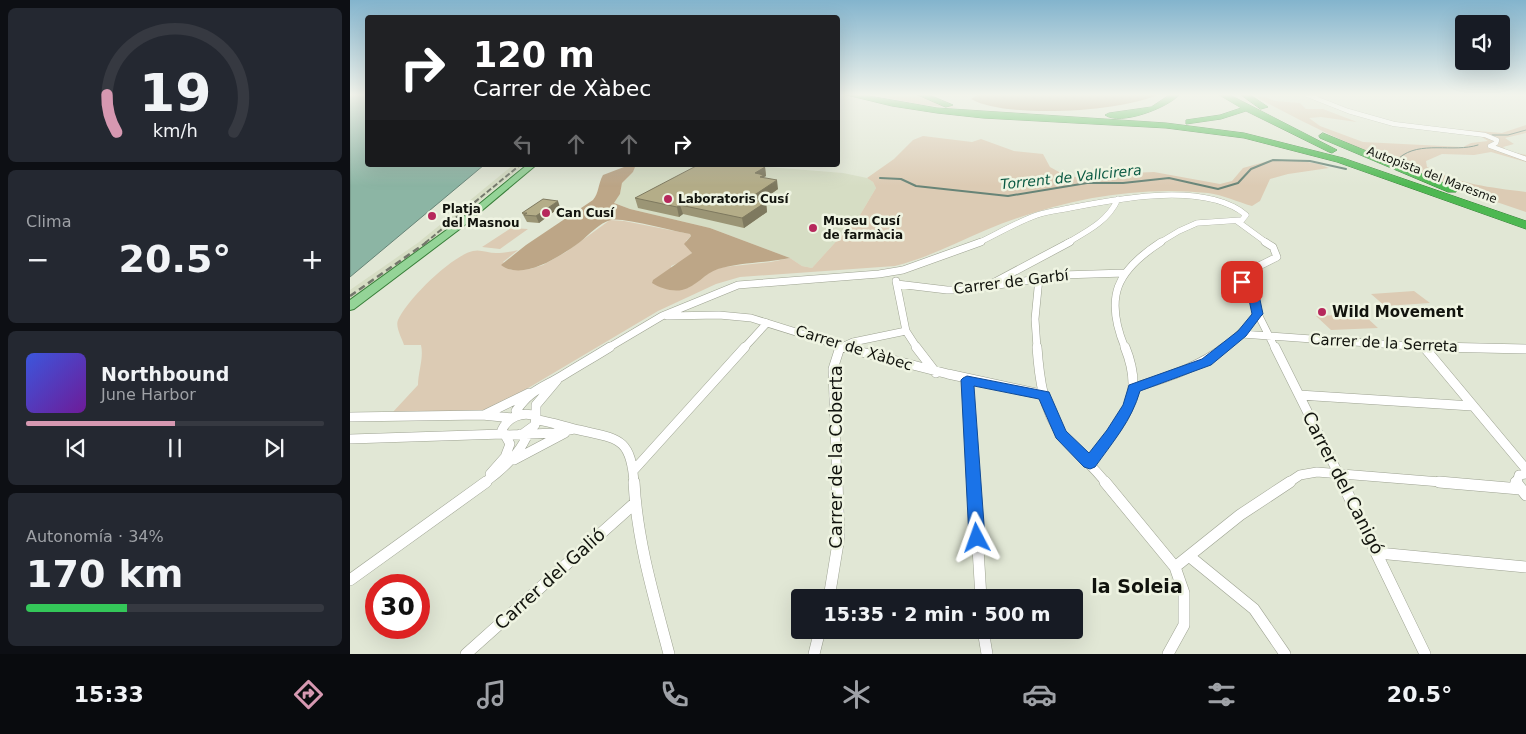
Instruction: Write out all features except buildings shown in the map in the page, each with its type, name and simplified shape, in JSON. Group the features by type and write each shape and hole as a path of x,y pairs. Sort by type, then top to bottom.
{"highway":[{"path":"1137,125 1203,129 1269,141 1332,158 1454,200"},
{"name":"Autopista del Maresme","path":"1281,125 1372,167 1454,200 1526,225"},
{"name":"Autopista del Maresme","path":"1297,125 1396,168 1526,216"}],"main road":[{"path":"350,306 458,226 530,167"}],"street":[{"path":"1398,125 1485,135 1497,140 1497,142 1490,146 1526,159"},
{"path":"482,415 560,377 662,316 738,285 892,272 969,247 1037,215 1118,199 1164,195 1214,200 1235,206 1246,215 1245,219 1196,224 1181,229 1150,249 1125,273 1113,305 1116,321 1134,371 1134,388 1129,405 1112,434 1090,463"},
{"path":"986,287 1093,230 1112,212 1118,199"},
{"name":"Carrer del Canigó","path":"1237,221 1273,247 1277,257 1243,274 1242,282 1253,295 1258,314 1378,553 1425,654"},
{"path":"892,272 897,284 903,324 906,331 936,373"},
{"name":"Carrer de Garbí","path":"897,284 947,290 986,287 1039,278 1104,272 1125,273"},
{"path":"1039,278 1035,319 1039,370 1049,411 1061,434 1090,463 1175,567 1184,593 1184,624 1168,654"},
{"path":"1134,388 1206,362 1242,334 1258,314"},
{"name":"Carrer de Xàbec","path":"662,316 733,316 752,318 796,330 840,347 936,373 1044,396"},
{"path":"633,471 767,323"},
{"path":"840,347 853,342 906,331"},
{"name":"Carrer de la Serreta","path":"1242,334 1424,346 1526,349"},
{"path":"1424,346 1526,469"},
{"name":"Carrer de la Coberta","path":"831,589 840,537 833,369 840,347"},
{"path":"522,434 531,429 537,418 536,404 560,377"},
{"path":"967,380 980,589"},
{"path":"476,488 505,458 510,444 504,434 503,426 516,416 516,411 519,407 538,388"},
{"path":"1298,395 1472,406"},
{"path":"350,417 516,416 527,414 568,426 572,430"},
{"path":"510,462 572,430"},
{"path":"350,438 555,433 572,430 615,438 623,444 629,455 633,471 635,503 646,568 669,654"},
{"path":"350,580 502,470 522,447 526,438 522,434"},
{"path":"1175,567 1240,515 1300,475 1317,472 1338,473 1523,492"},
{"path":"1523,492 1516,478 1519,475 1526,474"},
{"name":"Carrer del Galió","path":"466,654 635,503"},
{"path":"1378,553 1526,567"},
{"path":"1189,556 1254,609 1285,654"},
{"path":"814,654 818,639"},
{"path":"984,639 987,654"}],"shaded area":[{"path":"350,125 365,125 365,167 482,167 350,277"},
{"path":"1310,125 1318,125 1363,142 1463,147 1471,143 1488,141 1479,135 1428,127 1502,133 1526,125 1526,133 1505,138 1514,144 1503,147 1508,151 1526,155 1526,162 1491,152 1474,155 1442,154 1426,161 1427,167 1464,182 1526,192 1526,212 1423,175"},
{"path":"923,136 972,142 981,139 1014,151 1043,154 1050,167 1059,172 1075,177 1100,179 1109,179 1131,173 1154,172 1220,184 1232,181 1243,168 1268,161 1302,161 1329,168 1288,174 1270,179 1260,201 1252,206 1208,193 1151,191 1123,194 1067,203 1040,211 986,230 930,255 895,266 740,277 716,284 658,311 498,406 480,412 392,413 418,385 422,355 421,345 404,345 398,329 398,320 410,301 431,280 453,261 464,255 473,251 496,253 518,250 503,262 511,270 530,269 543,265 566,252 610,220 690,234 691,236 686,241 692,253 683,261 671,266 676,290 688,288 713,270 724,267 790,258 802,266 812,268 860,215 876,188 873,182 867,178 894,159 913,140"},
{"path":"511,167 522,167 430,242 350,299 350,290 419,242"},
{"path":"624,167 635,167 633,172 622,183 620,194 614,203 630,209 710,228 790,258 718,269 682,290 666,289 652,283 653,280 692,253 684,244 691,236 690,234 637,223 611,220 602,224 580,242 542,265 520,270 510,269 501,265 526,245 593,200 603,175"},
{"path":"634,167 768,167 843,173 867,178 873,182 876,188 860,215 812,268 802,266 790,258 710,228 630,209 614,203 620,194 622,183 633,172"},
{"path":"511,228 528,229 500,249 482,247"},
{"path":"1414,291 1430,303 1385,306 1371,294"},
{"path":"1363,314 1378,328 1331,330 1316,316"}],"waterway":[{"name":"Torrent de Vallcirera","path":"1492,135 1508,135 1526,130"},
{"name":"Torrent de Vallcirera","path":"1390,158 1399,158 1407,153 1427,148 1458,148 1478,145"},
{"name":"Torrent de Vallcirera","path":"880,178 901,179 916,186 1008,196 1087,183 1123,183 1169,178 1218,189 1238,183 1251,169 1273,160 1310,161 1346,169"}],"railway":[{"path":"425,243 518,167"},
{"path":"350,296 427,242"}],"place":[{"name":"Laboratoris Cusí","path":"668,199"},
{"name":"Can Cusí","path":"546,213"},
{"name":"Platja del Masnou","path":"432,216"},
{"name":"Museu Cusí de farmàcia","path":"813,228"},
{"name":"Wild Movement","path":"1322,312"}],"district":[{"name":"la Soleia","path":"1137,586"}],"route":[{"path":"977,538 967,380 1044,396 1049,411 1061,434 1090,463 1112,434 1129,405 1134,388 1206,362 1242,334 1258,314 1253,295 1242,282"}]}
